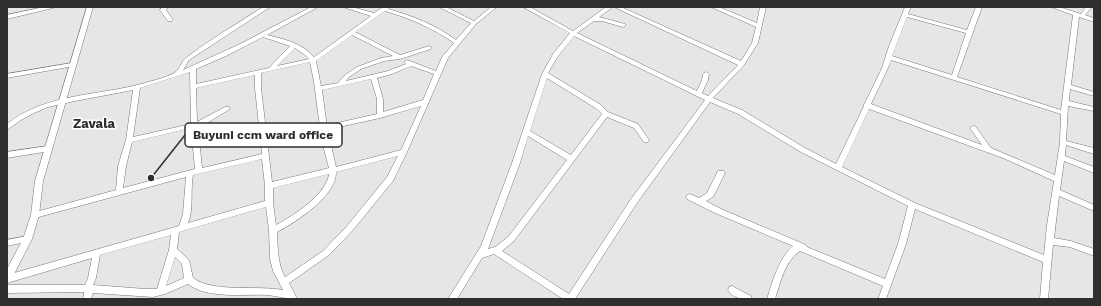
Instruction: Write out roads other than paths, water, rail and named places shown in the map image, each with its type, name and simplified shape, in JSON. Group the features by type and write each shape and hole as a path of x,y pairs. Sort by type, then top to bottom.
{"main road":[{"path":"7,279 27,239 35,215 39,181 90,7"}],"street":[{"path":"7,17 51,7"},
{"path":"165,7 163,10 170,20"},
{"path":"178,73 187,59 267,7"},
{"path":"7,128 15,120 62,100 137,87 193,68 315,7"},
{"path":"346,7 374,15"},
{"path":"442,7 474,23"},
{"path":"284,282 326,253 350,228 390,179 404,152 437,73 446,56 474,23 494,7"},
{"path":"526,7 573,33 709,99 740,112 803,150 912,205 1048,260"},
{"path":"452,299 485,247 527,132 545,74 555,55 573,33 609,7"},
{"path":"617,7 742,64"},
{"path":"714,7 759,26"},
{"path":"494,250 570,299 634,201 709,99 742,64 755,43 763,7"},
{"path":"838,168 866,105 885,68 908,7"},
{"path":"954,78 979,7"},
{"path":"1054,7 1094,20"},
{"path":"1044,299 1057,179 1063,142 1064,113 1068,86 1079,15 1089,7"},
{"path":"194,86 313,60 385,8 437,30 457,43"},
{"path":"905,15 969,32"},
{"path":"593,19 602,19 622,26"},
{"path":"352,33 400,57 410,64 437,73"},
{"path":"261,35 294,45 304,51 313,60 326,148 333,170 333,178 325,190 309,207 290,222 273,230"},
{"path":"269,70 294,45"},
{"path":"340,84 344,78 354,71 383,59 400,57 429,48"},
{"path":"888,57 1064,113"},
{"path":"318,89 397,71 410,64"},
{"path":"7,76 72,65"},
{"path":"193,68 194,125 199,172"},
{"path":"258,72 258,88 269,186 268,203 273,230 274,259 277,271 292,297"},
{"path":"545,74 599,107 606,114 636,126 646,140"},
{"path":"699,93 706,74"},
{"path":"374,77 380,99 380,116"},
{"path":"1068,86 1094,94"},
{"path":"119,193 122,166 129,140 137,87"},
{"path":"324,131 337,125 380,116 425,102"},
{"path":"1066,103 1094,109"},
{"path":"866,105 989,150 1057,179"},
{"path":"129,140 200,124 227,109"},
{"path":"479,256 508,242 519,230 606,114"},
{"path":"973,128 989,150"},
{"path":"527,132 572,159"},
{"path":"1063,142 1094,151"},
{"path":"7,155 48,150"},
{"path":"269,186 404,152"},
{"path":"35,215 190,174 266,156"},
{"path":"1061,157 1094,170"},
{"path":"699,202 710,195 721,173"},
{"path":"160,292 178,229 186,220 189,206 188,182 190,174"},
{"path":"1056,191 1094,208"},
{"path":"690,197 887,284"},
{"path":"7,279 268,203"},
{"path":"882,299 902,244 912,205"},
{"path":"7,243 27,239"},
{"path":"1050,241 1071,244 1094,253"},
{"path":"771,299 785,265 794,248 805,248"},
{"path":"173,250 186,262 189,279 200,286 276,292 292,297"},
{"path":"87,299 97,252"},
{"path":"7,289 140,292 149,297 179,285 189,279"},
{"path":"732,290 748,299"}],"place":[{"name":"Buyuni ccm ward office","path":"151,178"}],"district":[{"name":"Zavala","path":"94,123"}]}
